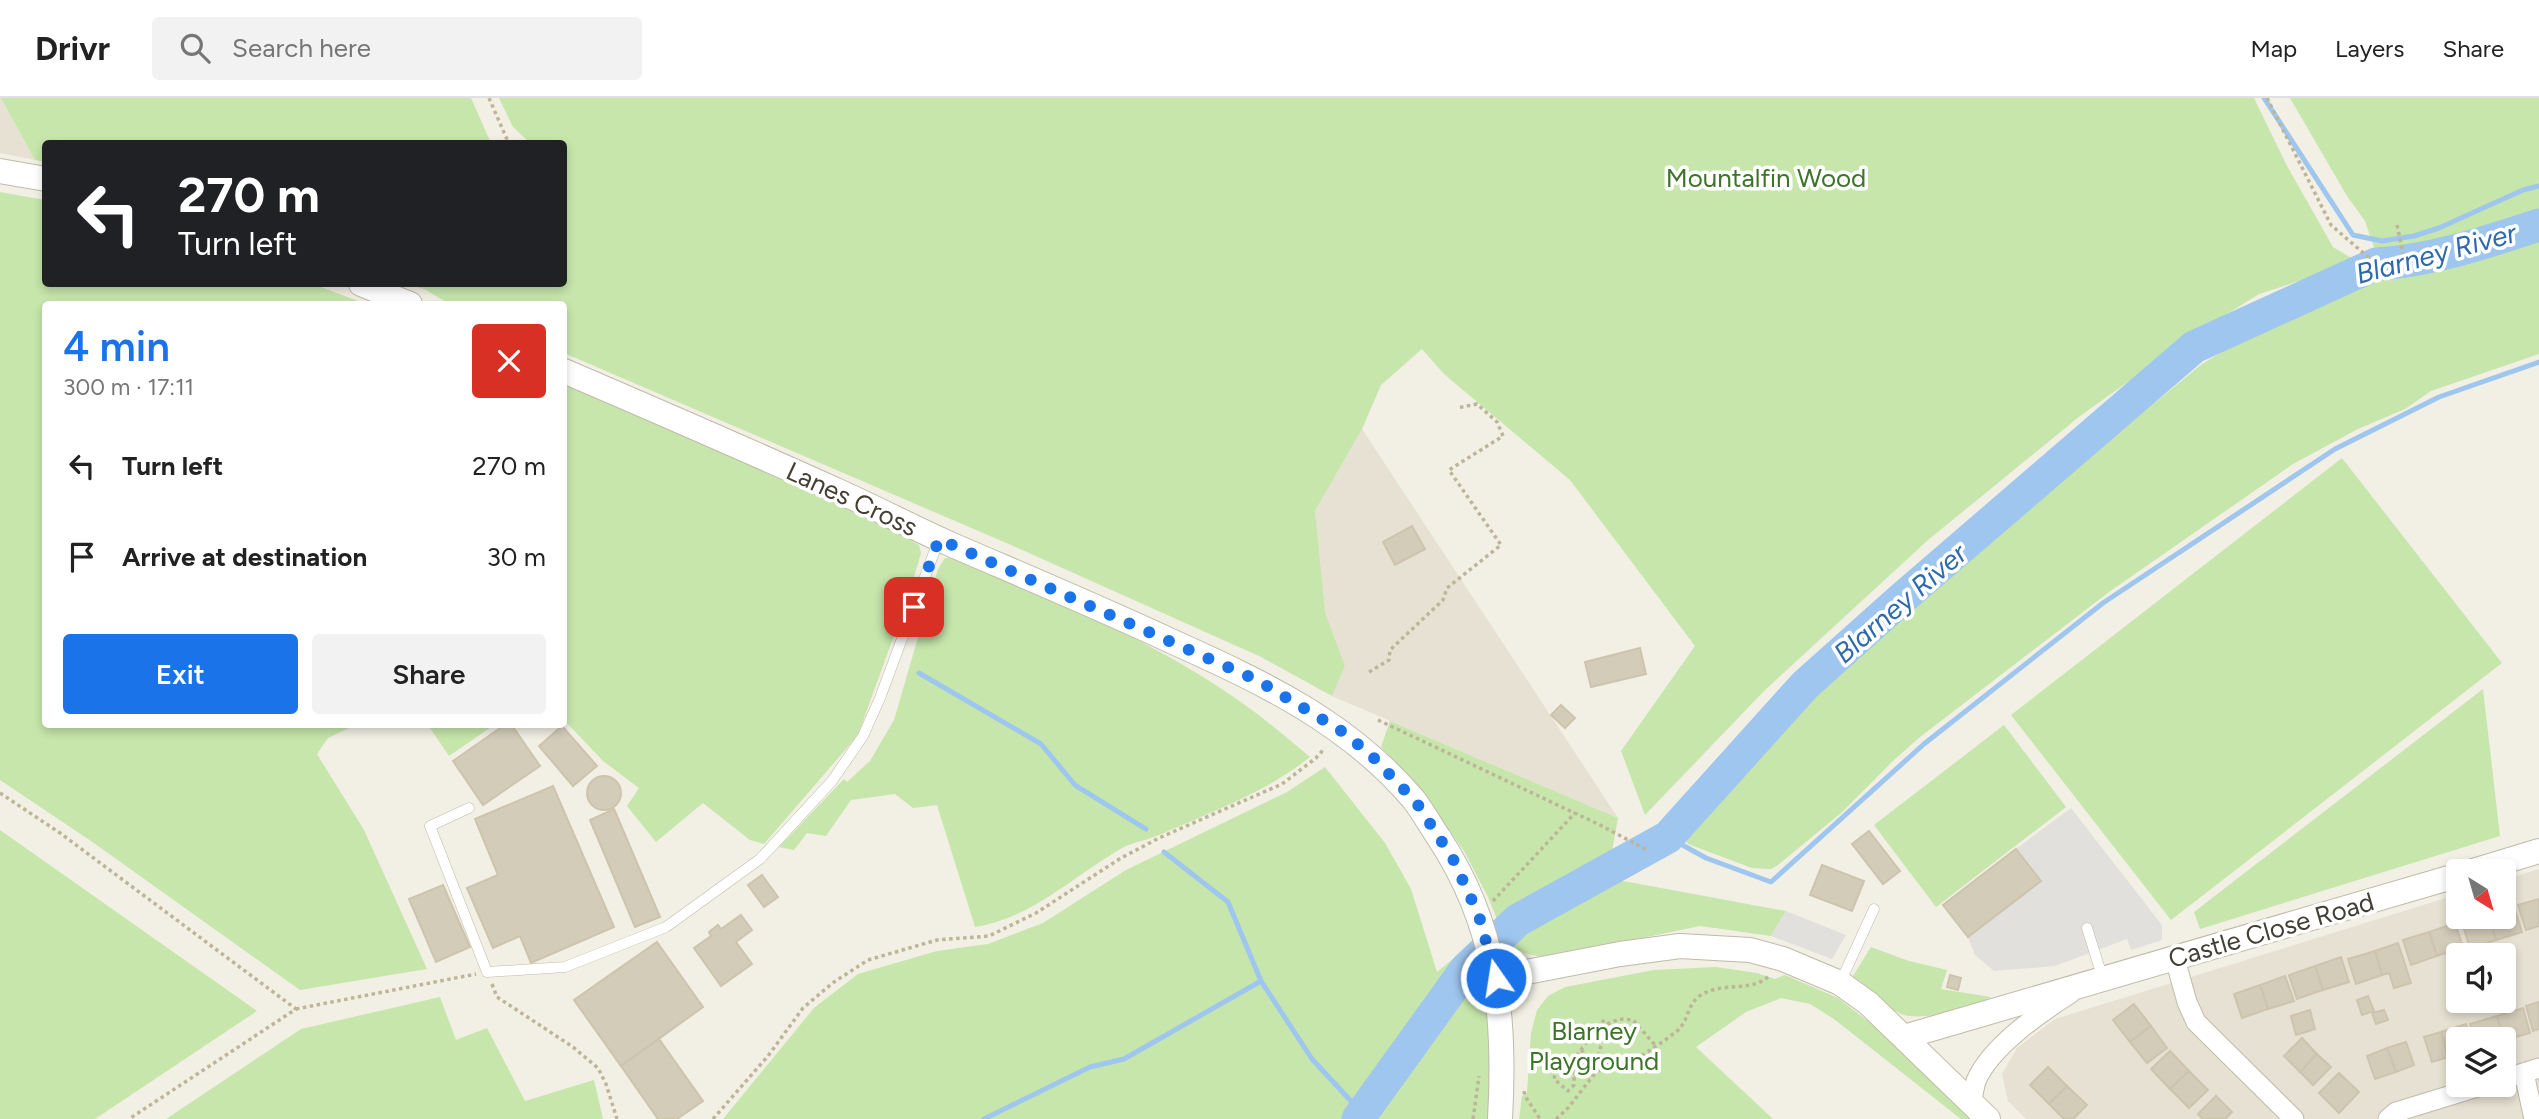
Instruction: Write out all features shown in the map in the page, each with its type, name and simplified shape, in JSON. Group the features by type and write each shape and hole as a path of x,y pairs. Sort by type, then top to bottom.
{"street":[{"path":"0,171 42,178"},
{"path":"368,287 402,301"},
{"name":"Lanes Cross","path":"567,372 1257,680 1340,730 1369,753 1416,802 1484,911 1501,1016 1503,1070 1500,1119"},
{"path":"2513,859 2539,851"},
{"name":"Castle Close Road","path":"1904,1037 2446,879"},
{"path":"1493,968 1538,969 1680,946 1750,950 1783,959 1840,983 1868,1003 1979,1111"},
{"path":"2175,959 2187,1002 2196,1022 2294,1119"},
{"path":"1501,1016 1505,998 1521,981 1538,969"},
{"name":"Castle Close Road","path":"1979,1111 1977,1080 1998,1050 2033,1019 2094,982"},
{"path":"2531,1070 2534,1119"},
{"path":"2388,1119 2396,1112 2446,1097"}],"lane":[{"path":"469,808 430,826 487,972 565,967 666,928 760,859 832,781 863,736 880,698 939,539"},
{"path":"1840,983 1874,909"},
{"path":"2087,928 2094,982"}],"path":[{"path":"489,98 507,140"},
{"path":"2267,98 2332,225 2376,264"},
{"path":"2397,225 2407,272"},
{"path":"1369,672 1389,660 1390,650 1443,600 1447,588 1501,545 1449,470 1503,436 1497,422 1476,404 1457,408"},
{"path":"1378,720 1649,851"},
{"path":"713,1119 768,1056 803,1008 834,982 868,960 937,940 989,936 1036,913 1121,858 1159,838 1282,784 1316,758 1340,730"},
{"path":"0,793 60,833 296,1009"},
{"path":"1484,911 1575,813"},
{"path":"1581,1050 1595,1062 1620,1066 1630,1063 1681,1028 1692,1003 1699,996 1711,989 1761,984 1783,959"},
{"path":"129,1119 296,1009 487,972 497,997 598,1068 617,1119"},
{"path":"1606,1025 1620,1019 1633,1020 1656,1045"},
{"path":"1570,1064 1574,1085 1568,1091 1554,1079 1556,1070 1570,1064 1603,1021 1606,1025"},
{"path":"1596,1072 1595,1062 1606,1025"},
{"path":"1574,1076 1595,1062"},
{"path":"1556,1119 1596,1072 1608,1065"},
{"path":"1522,1083 1525,1096 1540,1119"}],"shaded area":[{"path":"1,98 35,160 0,153"},
{"path":"1362,429 1618,818 1332,696 1345,666 1323,606 1315,511"},
{"path":"2071,808 2162,925 2162,940 2131,950 2127,939 2055,966 1994,971 1975,955 1968,937 2040,881 2016,849"},
{"path":"2539,869 2539,1119 2026,1119 2008,1101 2002,1074 2017,1048 2055,1019 2446,898 2446,929 2516,929 2516,876"},
{"path":"1786,911 1846,935 1832,959 1771,936"}],"green space":[{"path":"1,98 471,98 490,140 42,140 42,161 35,160"},
{"name":"Mountalfin Wood","path":"499,98 2254,98 2287,166 2333,247 2358,262 2259,294 2195,334 2080,416 1928,540 1765,690 1645,815 1621,751 1695,646 1570,480 1444,374 1422,349 1381,385 1362,429 1315,511 1325,612 1345,666 1332,696 1259,656 1011,545 567,354 567,301 444,301 418,287 567,287 567,140 527,140 513,127"},
{"path":"2290,98 2539,98 2539,222 2459,244 2378,259 2365,221 2347,196"},
{"path":"0,192 42,199 42,287 321,287 358,301 42,301 42,728 349,728 328,738 317,754 364,830 427,969 300,990 91,841 0,780"},
{"path":"2539,232 2539,354 2431,391 2405,409 2358,429 2293,464 2109,592 1920,737 1841,813 1778,865 1771,869 1752,868 1688,844 1681,834 1683,827 1845,660 1899,613 1949,560 2061,480 2202,364 2252,334 2274,326 2335,293 2361,283"},
{"path":"567,384 612,402 897,532 919,545 921,553 910,591 858,735 764,844 750,840 703,803 656,842 627,806 639,788 603,761 567,723"},
{"path":"2342,458 2502,663 2171,920 2011,715"},
{"path":"953,557 1110,626 1186,666 1256,713 1310,757 1275,781 1237,801 1155,837 1124,847 1016,915 975,927 937,805 913,808 895,794 851,800 826,836 807,833 794,850 779,847 844,779 847,782 870,761 894,720 938,569 945,558"},
{"path":"2483,689 2500,836 2200,929 2194,912"},
{"path":"1390,721 1618,818 1607,878 1786,911 1771,936 1700,926 1542,957 1524,953 1509,945 1464,851 1425,796 1381,747"},
{"path":"2004,725 2066,807 1936,907 1874,825"},
{"path":"430,728 490,728 449,756"},
{"path":"1325,767 1385,843 1411,889 1437,972 1454,958 1487,991 1494,1068 1489,1119 723,1119 814,1008 858,974 937,951 988,944 1043,923 1126,870 1287,792"},
{"path":"0,830 257,1011 95,1119 0,1119"},
{"path":"1871,947 1909,961 1947,970 1941,989 1991,997 1947,1013 1921,1016 1901,1014 1882,1002 1853,976"},
{"name":"Blarney Playground","path":"1716,967 1757,973 1775,979 1785,975 1838,998 1874,1026 1972,1119 1961,1119 1834,1019 1810,1004 1781,998 1746,1012 1696,1047 1773,1119 1519,1119 1522,1096 1527,1093 1531,1033 1537,1010 1548,996 1565,987 1654,970"},
{"path":"440,997 456,1040 487,1028 525,1101 594,1080 603,1119 166,1119 301,1029"}],"building":[{"path":"1412,526 1425,549 1395,565 1383,542"},
{"path":"1640,648 1646,674 1591,687 1585,662"},
{"path":"1561,705 1575,718 1565,728 1551,715"},
{"path":"500,728 514,728 540,766 483,805 453,761"},
{"path":"560,728 564,728 597,766 573,786 539,746"},
{"path":"604,776 616,781 621,793 616,805 604,810 592,805 587,793 592,781"},
{"path":"553,786 614,927 531,963 520,936 493,948 467,888 498,875 475,819"},
{"path":"614,809 660,917 635,927 590,820"},
{"path":"1869,831 1900,871 1883,884 1852,844"},
{"path":"2016,849 2041,881 1968,937 1943,905"},
{"path":"1822,865 1864,881 1852,911 1810,895"},
{"path":"762,875 778,897 764,907 748,885"},
{"path":"443,885 470,947 436,962 409,899"},
{"path":"2539,899 2539,926 2526,930 2518,905"},
{"path":"2516,913 2522,932 2496,940 2493,929 2516,929"},
{"path":"741,915 752,930 736,942 752,964 721,986 694,948 711,936 709,932 718,925 721,929"},
{"path":"2446,926 2446,929 2457,929 2462,943 2446,943 2446,953 2437,956 2429,932"},
{"path":"2464,929 2493,929 2496,940 2468,943"},
{"path":"2429,932 2437,956 2411,965 2403,940"},
{"path":"657,942 703,1007 621,1066 574,1000"},
{"path":"2398,943 2411,983 2394,988 2389,973 2382,975 2375,951"},
{"path":"2375,951 2382,975 2356,984 2348,959"},
{"path":"2341,957 2349,982 2323,990 2315,966"},
{"path":"2315,966 2323,990 2297,999 2289,975"},
{"path":"1950,975 1961,978 1958,990 1947,987"},
{"path":"2285,976 2294,1001 2268,1009 2260,985"},
{"path":"2260,985 2268,1009 2242,1018 2234,994"},
{"path":"2368,996 2374,1011 2362,1015 2357,1000"},
{"path":"2539,1002 2539,1029 2533,1031 2526,1006"},
{"path":"2134,1004 2151,1026 2130,1042 2113,1020"},
{"path":"2523,1008 2530,1033 2516,1037 2516,1027 2500,1027 2497,1016 2516,1013 2516,1010"},
{"path":"2310,1010 2315,1029 2296,1035 2291,1016"},
{"path":"2384,1010 2388,1020 2376,1024 2372,1013"},
{"path":"2497,1016 2500,1027 2471,1027 2470,1024"},
{"path":"2151,1026 2167,1048 2147,1063 2130,1042"},
{"path":"2446,1030 2446,1050 2441,1032"},
{"path":"2441,1032 2446,1058 2432,1062 2424,1037"},
{"path":"2302,1038 2317,1054 2300,1072 2284,1056"},
{"path":"659,1039 703,1101 677,1119 658,1119 621,1066"},
{"path":"2406,1042 2414,1065 2396,1072 2387,1048"},
{"path":"2387,1048 2396,1072 2375,1079 2367,1056"},
{"path":"2170,1051 2189,1071 2170,1089 2151,1069"},
{"path":"2317,1054 2331,1067 2313,1085 2300,1072"},
{"path":"2048,1067 2067,1086 2049,1104 2030,1085"},
{"path":"2189,1071 2208,1090 2189,1108 2170,1089"},
{"path":"2339,1073 2359,1092 2339,1113 2319,1093"},
{"path":"2067,1086 2087,1105 2073,1119 2064,1119 2049,1104"},
{"path":"2216,1096 2232,1112 2225,1119 2203,1119 2198,1114"}],"waterway":[{"path":"2264,98 2353,235 2382,241 2414,236 2439,228 2523,190 2539,186"},
{"name":"Blarney River","path":"1358,1119 1466,969 1518,920 1668,837 1805,685 2194,347 2376,264 2438,255 2539,225"},
{"path":"1668,837 1706,858 1771,882 1924,744 2103,603 2335,449 2439,397 2539,362"},
{"path":"919,673 1041,744 1075,785 1146,829"},
{"path":"1164,852 1228,902 1261,981 1312,1059 1362,1113"},
{"path":"984,1119 1090,1067 1124,1059 1261,981"}],"route":[{"path":"914,607 939,539 1257,680 1340,730 1369,753 1416,802 1453,859 1479,916 1496,978"}]}
